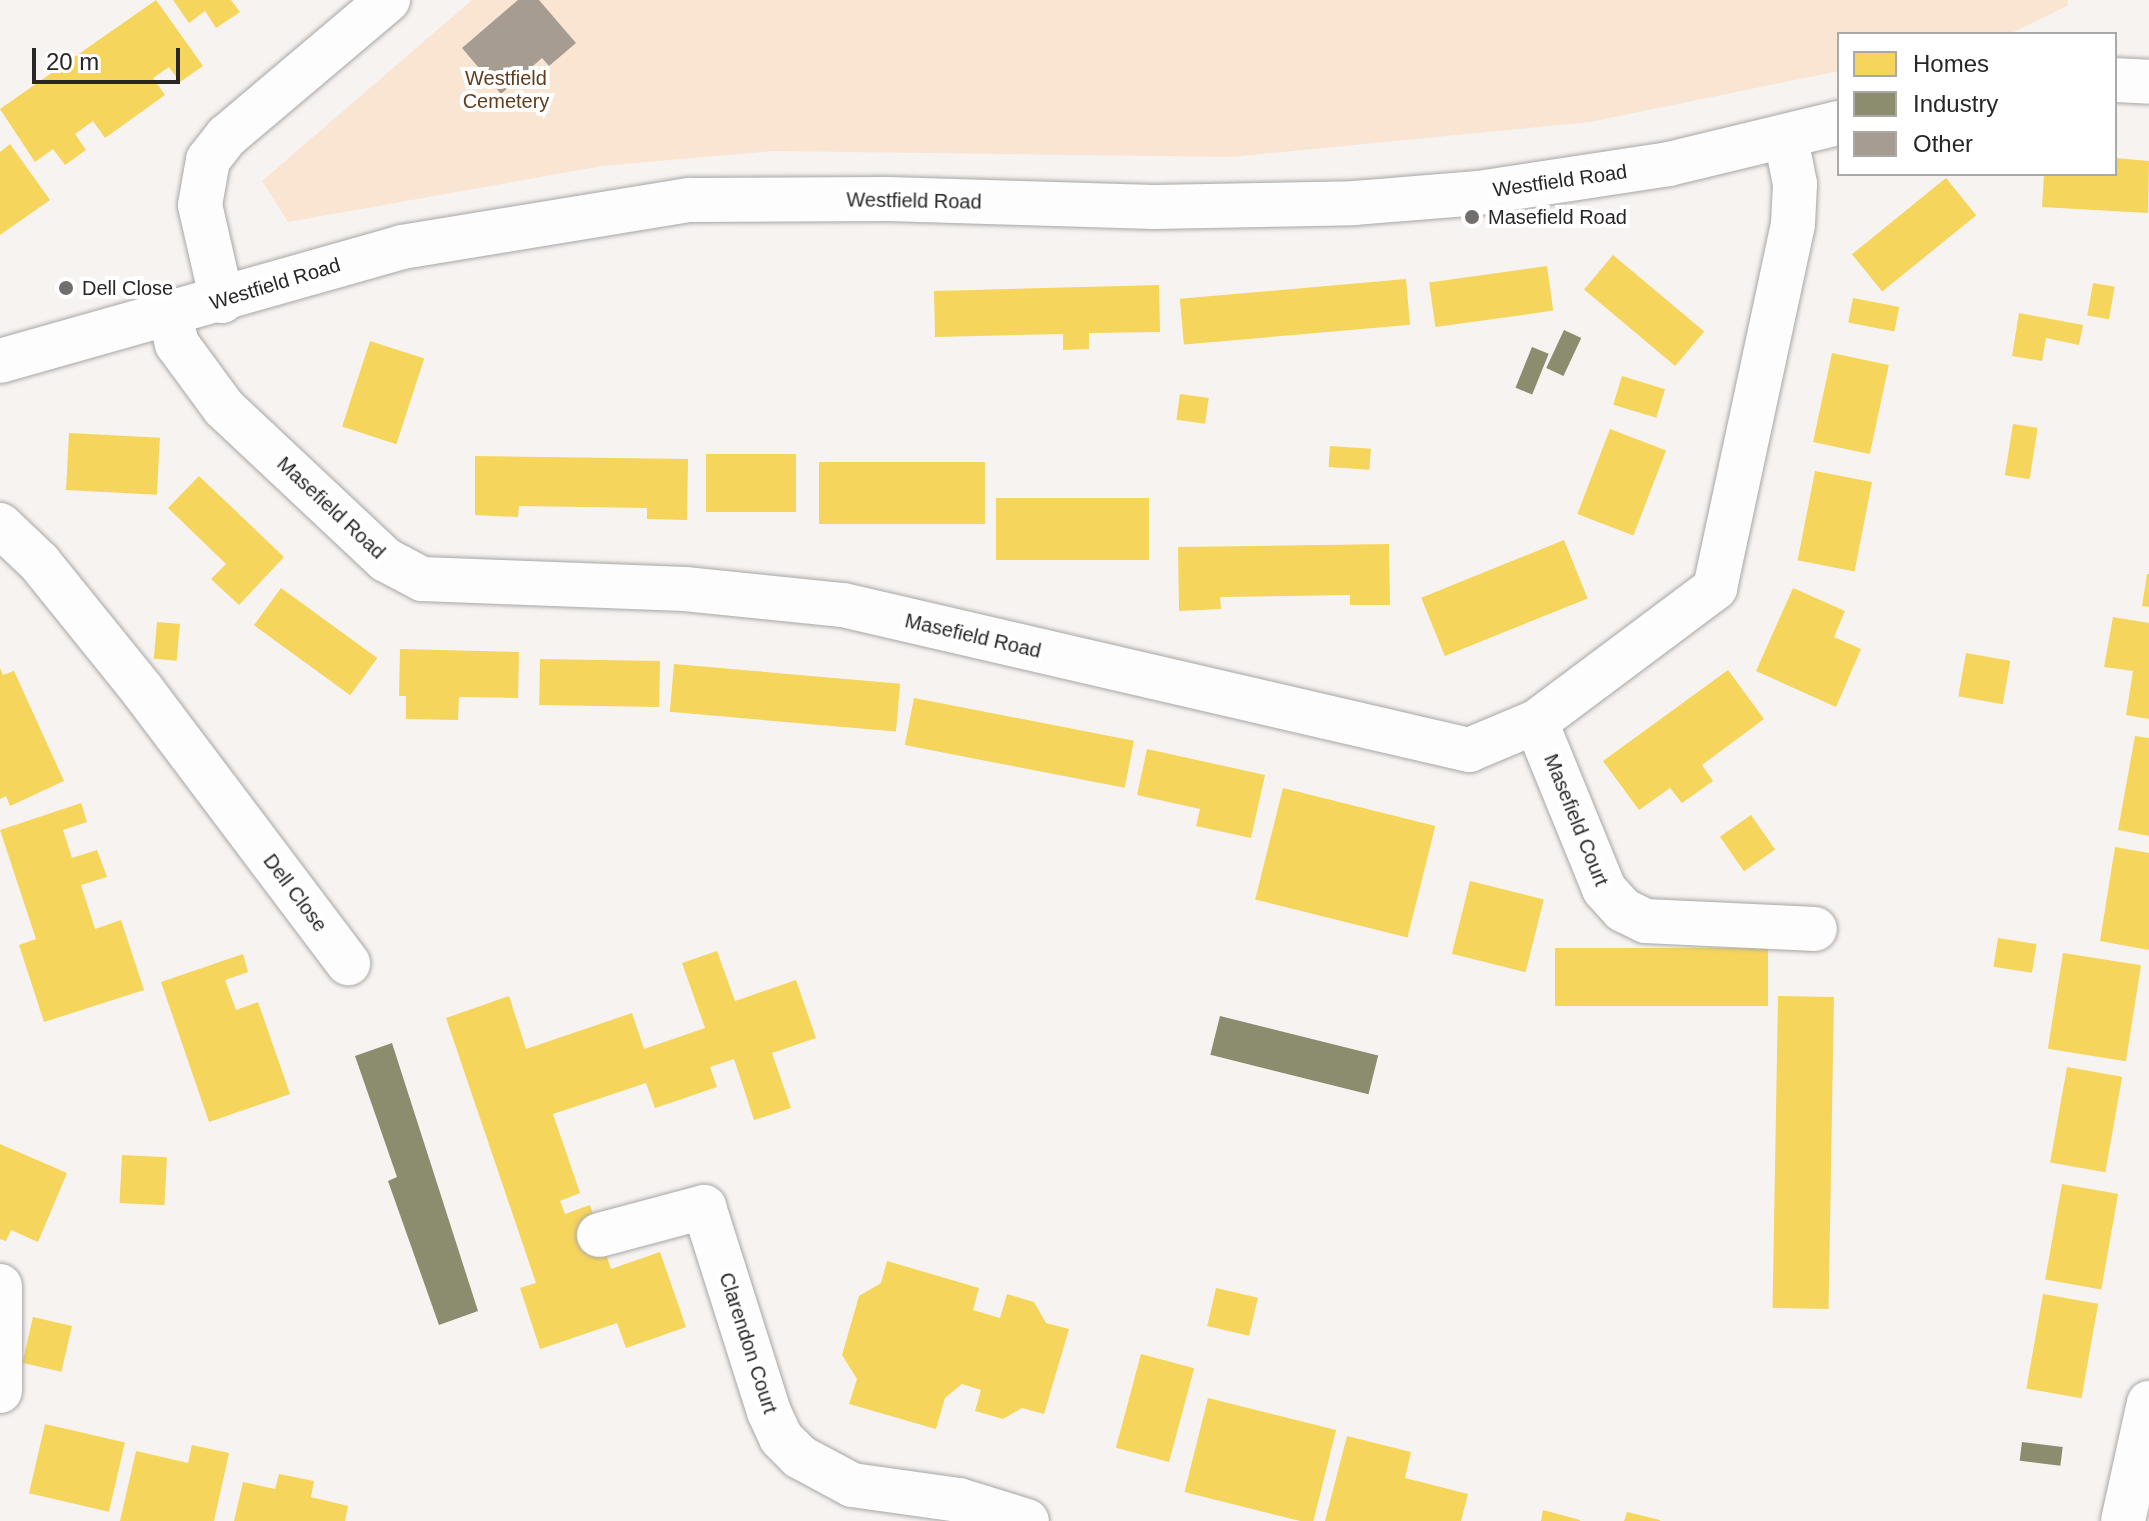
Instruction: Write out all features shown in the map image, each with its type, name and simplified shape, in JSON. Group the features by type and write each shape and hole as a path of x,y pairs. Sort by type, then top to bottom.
{"street":[{"path":"222,301 200,205 208,160 227,136 388,0"},
{"path":"2117,80 2149,82"},
{"name":"Westfield Road","path":"0,361 170,316 402,247 690,200 888,199 1154,207 1354,203 1495,190 1669,164 1786,139 1837,124"},
{"name":"Masefield Road","path":"170,316 177,344 224,408 386,560 422,579 685,589 843,605 1443,747 1469,750 1536,722 1705,598 1722,573 1793,224 1795,184 1786,139"},
{"name":"Dell Close","path":"0,525 39,562 143,691 348,963"},
{"name":"Masefield Court","path":"1536,722 1604,889 1623,910 1646,921 1815,929"},
{"name":"Clarendon Court","path":"599,1235 704,1207 781,1438 820,1472 852,1485 959,1500 1014,1519"},
{"path":"0,1286 0,1391"},
{"path":"2123,1521 2149,1403"}],"green space":[{"name":"Westfield Cemetery","path":"472,0 2068,0 2067,6 2013,32 1837,32 1837,71 1590,122 1231,157 773,151 602,166 288,222 262,181"}],"building: Homes":[{"path":"156,0 203,66 180,82 169,67 153,78 165,95 105,138 93,121 75,134 86,150 65,165 53,149 35,162 0,109"},
{"path":"173,0 231,0 240,12 216,28 205,11 189,23"},
{"path":"10,144 50,200 0,235 0,152"},
{"path":"2117,158 2149,161 2148,213 2042,207 2044,176 2117,176"},
{"path":"1946,178 1976,215 1882,291 1852,254"},
{"path":"1613,255 1704,331 1675,366 1584,289"},
{"path":"1547,266 1553,311 1435,327 1429,283"},
{"path":"1406,279 1410,325 1184,345 1180,299"},
{"path":"2093,283 2115,287 2109,319 2087,315"},
{"path":"1159,285 1160,332 1089,333 1089,349 1063,350 1063,334 935,337 934,291"},
{"path":"1853,298 1899,307 1894,332 1848,323"},
{"path":"2019,313 2083,325 2079,345 2046,338 2042,361 2012,356"},
{"path":"370,341 424,359 396,444 342,427"},
{"path":"1832,353 1889,365 1870,454 1813,442"},
{"path":"1622,376 1665,389 1656,418 1613,405"},
{"path":"1180,394 1209,398 1205,424 1176,420"},
{"path":"2013,424 2038,428 2030,479 2005,475"},
{"path":"1610,429 1666,451 1633,535 1577,514"},
{"path":"69,433 160,438 157,495 66,490"},
{"path":"1330,446 1371,449 1369,470 1329,467"},
{"path":"706,454 796,454 796,512 706,512"},
{"path":"475,456 688,459 687,520 647,519 647,508 519,506 518,517 475,515"},
{"path":"819,462 985,462 985,524 819,524"},
{"path":"1815,471 1872,482 1855,571 1798,560"},
{"path":"199,476 284,557 239,605 211,579 226,564 168,508"},
{"path":"996,498 1149,498 1149,560 996,560"},
{"path":"1564,540 1588,598 1445,656 1421,598"},
{"path":"1389,544 1390,605 1350,605 1350,595 1220,597 1221,609 1179,611 1178,547"},
{"path":"2149,574 2149,607 2142,606"},
{"path":"281,588 377,658 350,695 254,625"},
{"path":"1793,588 1845,611 1834,637 1861,649 1836,707 1756,671"},
{"path":"2113,617 2149,623 2149,719 2126,715 2133,671 2104,667"},
{"path":"157,622 180,624 177,661 154,659"},
{"path":"400,649 519,652 518,698 459,697 458,720 406,719 406,696 399,696"},
{"path":"1966,653 2010,661 2003,704 1958,696"},
{"path":"540,659 660,661 659,707 539,705"},
{"path":"674,664 900,684 896,732 670,712"},
{"path":"0,668 3,675 14,671 64,781 10,806 6,796 0,799"},
{"path":"1728,670 1764,719 1702,765 1713,781 1682,803 1670,788 1639,810 1603,761"},
{"path":"914,698 1134,741 1125,788 905,745"},
{"path":"2135,736 2149,738 2149,836 2118,830"},
{"path":"1147,749 1265,775 1251,838 1196,826 1200,809 1137,795"},
{"path":"1283,788 1435,826 1408,938 1255,900"},
{"path":"81,803 87,822 63,830 72,858 97,850 107,877 81,885 95,929 121,920 144,990 44,1022 19,945 36,939 0,830"},
{"path":"1751,815 1775,849 1744,871 1720,837"},
{"path":"2115,847 2149,853 2149,950 2100,941"},
{"path":"1470,881 1544,899 1526,972 1452,954"},
{"path":"1998,938 2037,944 2032,973 1993,967"},
{"path":"1555,948 1768,948 1768,1006 1555,1006"},
{"path":"717,951 735,1001 796,980 816,1038 772,1053 791,1108 754,1120 734,1059 710,1067 717,1087 655,1108 646,1083 553,1114 580,1193 560,1201 565,1214 590,1205 611,1269 660,1252 686,1327 626,1348 617,1323 540,1349 520,1288 536,1283 446,1018 509,996 526,1049 632,1013 644,1049 705,1028 682,963"},
{"path":"2063,953 2141,965 2126,1061 2048,1049"},
{"path":"243,954 248,972 225,980 236,1010 258,1002 290,1094 209,1122 161,982"},
{"path":"1778,996 1834,997 1829,1309 1773,1308"},
{"path":"2067,1067 2122,1077 2105,1172 2050,1163"},
{"path":"0,1144 67,1173 38,1242 11,1230 6,1241 0,1239"},
{"path":"122,1155 167,1157 164,1205 119,1203"},
{"path":"2062,1184 2118,1194 2101,1289 2045,1280"},
{"path":"887,1261 979,1288 973,1310 1000,1318 1007,1294 1034,1302 1046,1323 1069,1329 1044,1414 1022,1408 1003,1419 975,1411 981,1390 962,1384 945,1398 936,1429 849,1404 857,1379 842,1355 859,1296 881,1283"},
{"path":"1216,1288 1258,1298 1249,1336 1207,1326"},
{"path":"2043,1294 2098,1304 2081,1398 2026,1389"},
{"path":"33,1317 72,1326 61,1372 22,1363"},
{"path":"1141,1354 1194,1368 1169,1462 1116,1448"},
{"path":"1208,1398 1336,1430 1313,1521 1300,1521 1185,1492"},
{"path":"45,1424 125,1442 109,1512 29,1493"},
{"path":"1347,1436 1411,1452 1405,1478 1468,1494 1461,1521 1325,1521"},
{"path":"192,1445 229,1453 214,1521 120,1521 136,1451 188,1463"},
{"path":"279,1474 314,1481 311,1497 348,1506 345,1521 234,1521 243,1482 275,1489"},
{"path":"1543,1510 1580,1520 1580,1521 1541,1521"},
{"path":"1627,1512 1660,1520 1660,1521 1624,1521"}],"building: Industry":[{"path":"1564,330 1581,338 1563,376 1546,368"},
{"path":"1532,347 1549,354 1532,395 1516,388"},
{"path":"1220,1016 1378,1055 1368,1094 1210,1055"},
{"path":"392,1043 478,1311 439,1325 388,1181 397,1177 355,1056"},
{"path":"2022,1442 2063,1447 2060,1466 2020,1461"}],"building: Other":[{"path":"518,0 539,0 576,43 549,66 542,58 501,94 462,48"}],"place":[{"name":"Masefield Road","path":"1472,217"},
{"name":"Dell Close","path":"66,288"}]}
